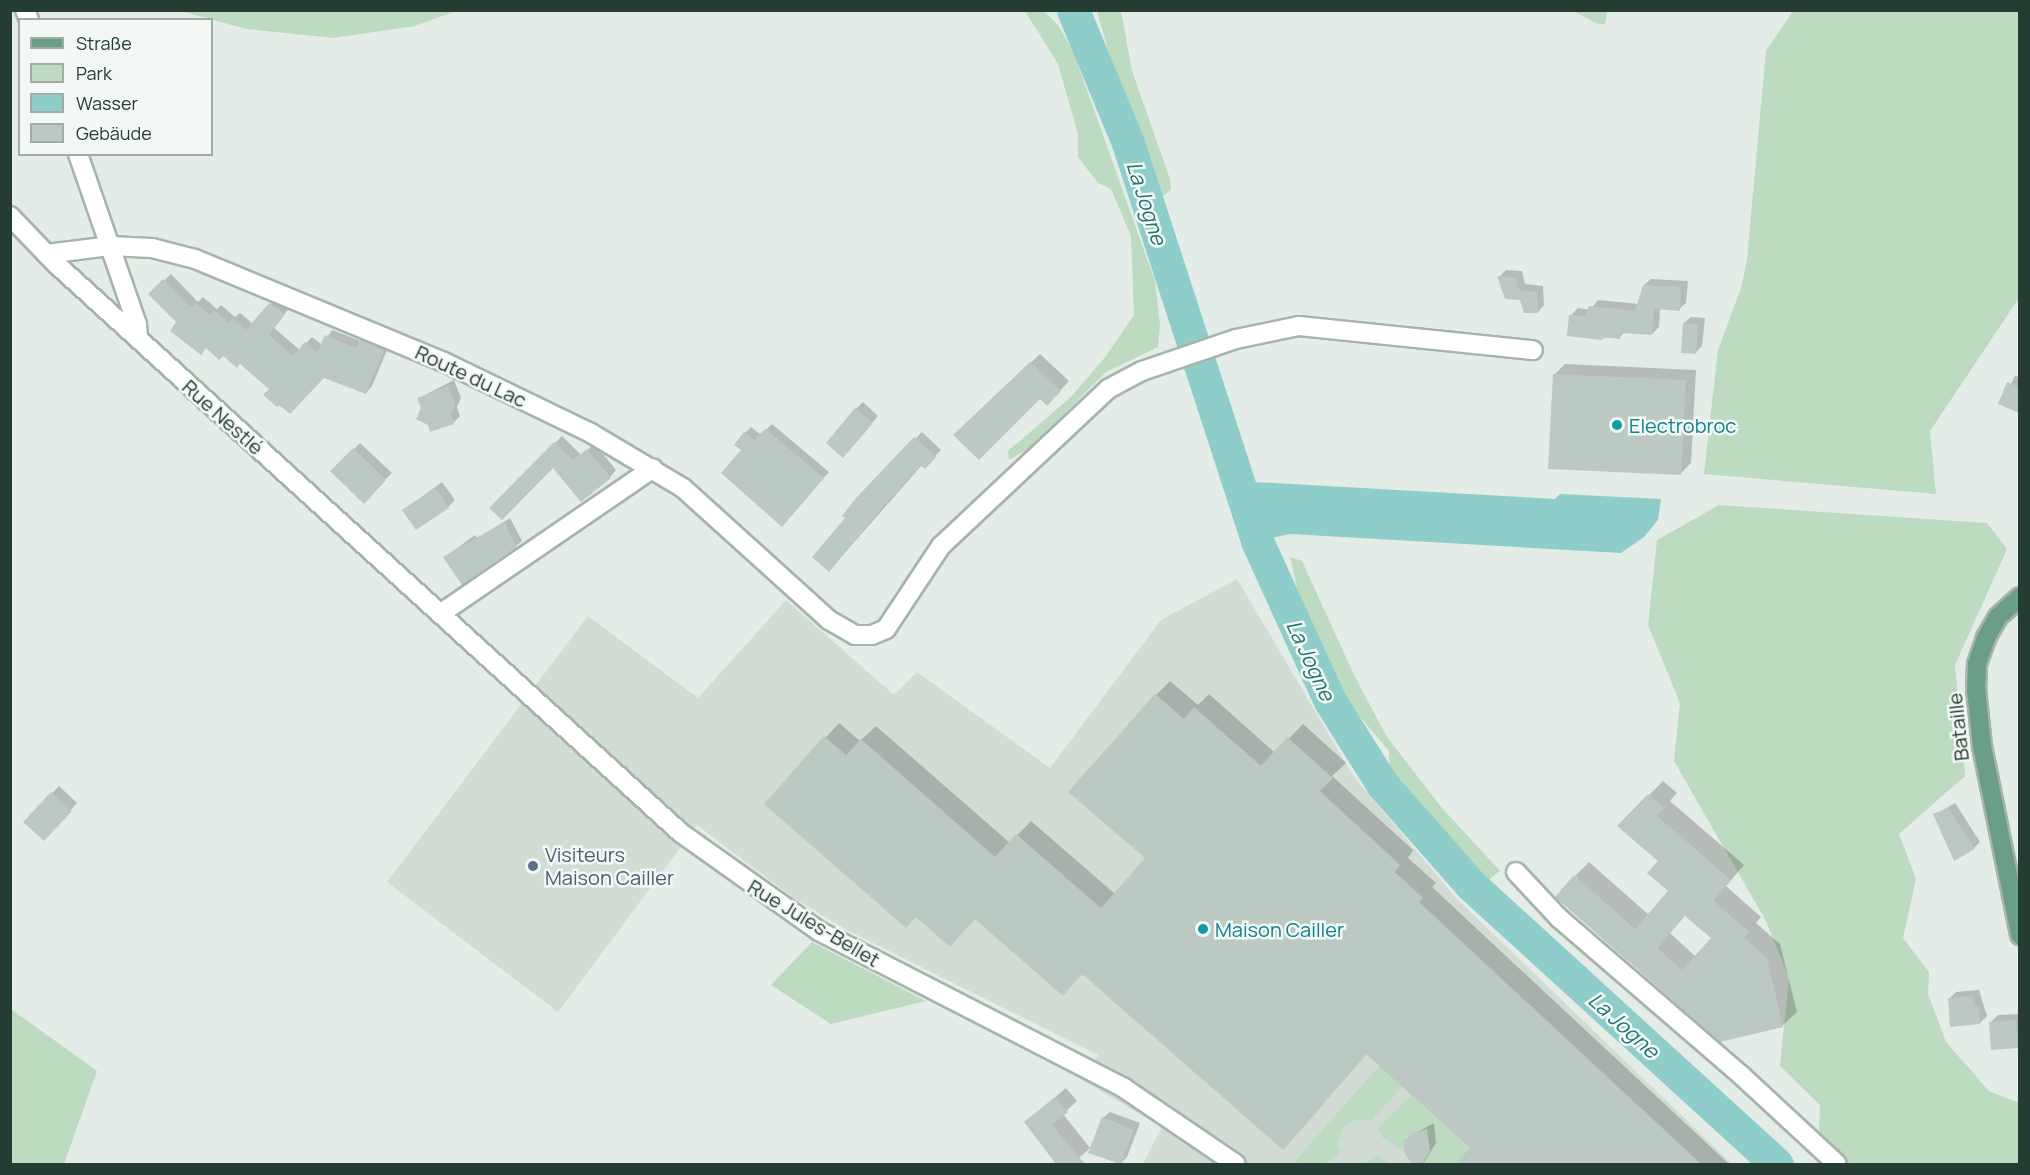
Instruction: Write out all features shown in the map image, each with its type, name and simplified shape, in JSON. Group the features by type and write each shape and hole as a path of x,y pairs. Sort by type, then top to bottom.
{"main road":[{"name":"Bataille","path":"2019,597 1998,617 1986,638 1977,664 1976,689 1986,767 2019,935"}],"street":[{"path":"79,156 137,324 138,338"},
{"name":"Rue Nestlé","path":"10,216 46,254 440,614"},
{"name":"Route du Lac","path":"46,254 110,246 152,248 236,275 444,362 589,432 653,468 692,495 830,620 855,635 872,635 895,620 941,546 1108,389 1154,367 1236,339 1299,326 1533,350"},
{"path":"440,614 653,468"},
{"name":"Rue Jules-Bellet","path":"440,614 663,819 763,895 847,946 1124,1088 1236,1164"},
{"path":"1516,873 1559,918 1742,1076 1837,1164"}],"shaded area":[{"path":"1237,579 1354,777 1457,899 1732,1164 1143,1164 1162,1127 1080,1079 1098,1055 847,930 794,898 697,825 558,1012 387,882 588,616 698,698 786,600 894,695 917,672 1050,768 1161,620"}],"green space":[{"path":"456,10 415,26 333,38 246,29 181,11"},
{"path":"1025,11 1044,11 1058,25 1073,51 1155,281 1160,324 1158,347 1106,372 1031,447 1009,460 1008,451 1071,397 1106,356 1134,315 1131,236 1111,189 1098,183 1078,157 1078,134 1058,64"},
{"path":"1097,11 1120,11 1122,16 1132,71 1170,179 1171,190 1162,197 1152,178 1144,142 1119,89"},
{"path":"1573,11 1607,11 1605,24 1598,24"},
{"path":"1793,11 2019,11 2019,298 1930,431 1936,494 1704,474 1718,350 1741,288 1747,260 1766,51"},
{"path":"1719,505 1987,523 2007,549 1955,665 1965,776 1899,834 1916,879 1903,938 1929,972 1928,994 1946,1042 1989,1091 2019,1103 2019,1164 1818,1164 1820,1105 1780,1066 1789,978 1766,921 1674,761 1680,703 1648,625 1657,540"},
{"path":"1290,557 1302,561 1354,675 1387,737 1442,808 1500,871 1481,885 1458,869 1390,787 1389,751 1349,704 1334,676 1299,597"},
{"path":"812,942 926,1001 831,1024 771,985"},
{"path":"11,1009 97,1071 64,1164 11,1164"},
{"path":"1380,1065 1402,1087 1371,1121 1358,1119 1343,1126 1337,1143 1340,1151 1334,1159 1321,1164 1301,1164 1295,1161"},
{"path":"1411,1095 1470,1148 1455,1164 1423,1164 1431,1145 1422,1132 1406,1136 1404,1152 1382,1137 1378,1128"},
{"path":"1377,1155 1389,1164 1350,1164 1370,1161"}],"water":[{"path":"1237,481 1555,499 1560,494 1661,499 1658,520 1644,537 1621,553 1290,534 1257,541"}],"building":[{"path":"1497,276 1516,278 1519,290 1537,292 1538,313 1524,313 1520,300 1505,299"},
{"path":"163,279 191,307 196,303 210,315 214,310 229,323 232,318 246,330 269,303 285,314 269,335 293,356 305,342 317,352 325,335 356,348 360,339 384,350 366,394 324,378 290,414 280,405 277,407 263,395 269,389 240,364 237,368 223,356 219,360 206,348 201,355 170,331 176,322 148,294"},
{"path":"1643,285 1681,287 1680,311 1654,309 1652,335 1621,333 1620,339 1603,337 1603,340 1567,336 1569,315 1585,316 1589,306 1635,311"},
{"path":"1683,323 1698,324 1696,354 1681,353"},
{"path":"1030,362 1061,391 1047,406 1040,399 979,460 953,435"},
{"name":"Electrobroc","path":"1553,374 1686,380 1681,475 1548,469"},
{"path":"2007,382 2019,387 2019,413 1998,404"},
{"path":"448,386 455,405 451,414 454,424 430,432 428,425 416,419 421,408 417,398"},
{"path":"855,408 873,423 843,458 826,443"},
{"path":"765,429 824,478 782,527 721,473 741,450 734,445 744,432 754,440"},
{"path":"914,437 936,457 925,469 921,466 881,509 829,572 812,557 845,518 842,516 856,498"},
{"path":"554,442 573,460 587,449 611,478 581,502 553,468 502,520 489,508"},
{"path":"353,448 386,480 364,504 330,471"},
{"path":"435,488 449,508 416,530 402,510"},
{"path":"504,522 517,547 462,585 443,557"},
{"name":"Maison Cailler","path":"1155,694 1184,719 1194,707 1261,766 1287,737 1333,778 1320,791 1400,865 1395,872 1423,898 1419,902 1701,1164 1455,1164 1470,1148 1366,1054 1283,1150 1082,974 1063,996 975,919 950,947 916,917 906,928 764,804 824,736 846,755 861,739 995,857 1016,834 1101,908 1145,858 1068,792"},
{"path":"51,792 72,811 44,841 23,822"},
{"path":"1648,794 1664,808 1657,816 1731,880 1713,901 1749,932 1744,938 1767,958 1783,1027 1720,1042 1555,897 1574,875 1635,929 1668,891 1647,873 1658,861 1617,826","holes":["1685,916 1711,938 1682,970 1657,948"]},
{"path":"1948,808 1975,849 1954,861 1933,814"},
{"path":"1973,996 1974,1007 1979,1007 1980,1024 1950,1027 1948,998"},
{"path":"2016,1020 2018,1048 1991,1050 1989,1022"},
{"path":"1055,1097 1068,1112 1052,1125 1085,1164 1056,1164 1024,1122"},
{"path":"1102,1117 1134,1130 1121,1164 1088,1153"},
{"path":"1427,1129 1430,1151 1422,1164 1412,1164 1404,1152 1404,1141 1411,1133"}],"waterway":[{"name":"La Jogne","path":"1073,10 1128,143 1257,541 1330,701 1382,784 1471,885 1777,1164"}],"place":[{"name":"Electrobroc","path":"1617,425"},
{"name":"Visiteurs Maison Cailler","path":"533,866"},
{"name":"Maison Cailler","path":"1203,929"}]}
